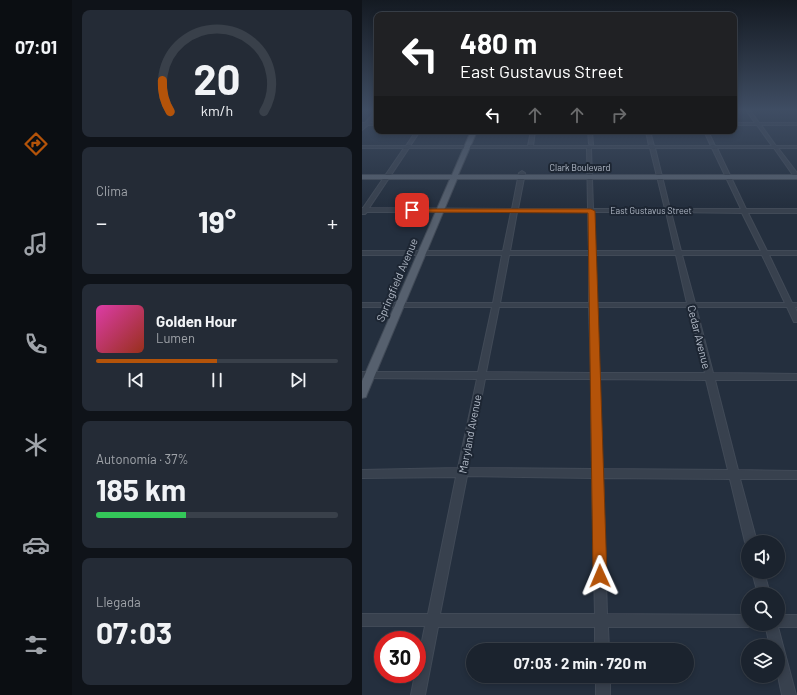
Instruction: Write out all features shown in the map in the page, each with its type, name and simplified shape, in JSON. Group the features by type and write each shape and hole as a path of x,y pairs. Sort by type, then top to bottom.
{"main road":[{"name":"Springfield Avenue","path":"362,394 366,375 400,305 469,142"},
{"name":"Clark Boulevard","path":"362,173 389,175"},
{"name":"Clark Boulevard","path":"362,176 796,176"}],"street":[{"path":"363,212 411,142"},
{"path":"530,147 531,142"},
{"name":"Cedar Avenue","path":"651,142 749,535"},
{"path":"711,142 765,253 793,305 797,320"},
{"path":"772,142 796,176"},
{"path":"362,147 530,147 590,145 652,147 797,147"},
{"path":"590,145 602,643"},
{"name":"Maryland Avenue","path":"418,695 522,175"},
{"name":"East Gustavus Street","path":"363,212 797,211"},
{"path":"362,252 797,253"},
{"path":"362,305 793,305"},
{"path":"366,375 797,377"},
{"path":"362,474 463,472 797,475"},
{"path":"362,620 741,621"},
{"path":"785,621 797,621"},
{"path":"785,679 789,695"},
{"path":"603,683 603,695"}],"route":[{"path":"412,210 591,211 600,576"}]}
